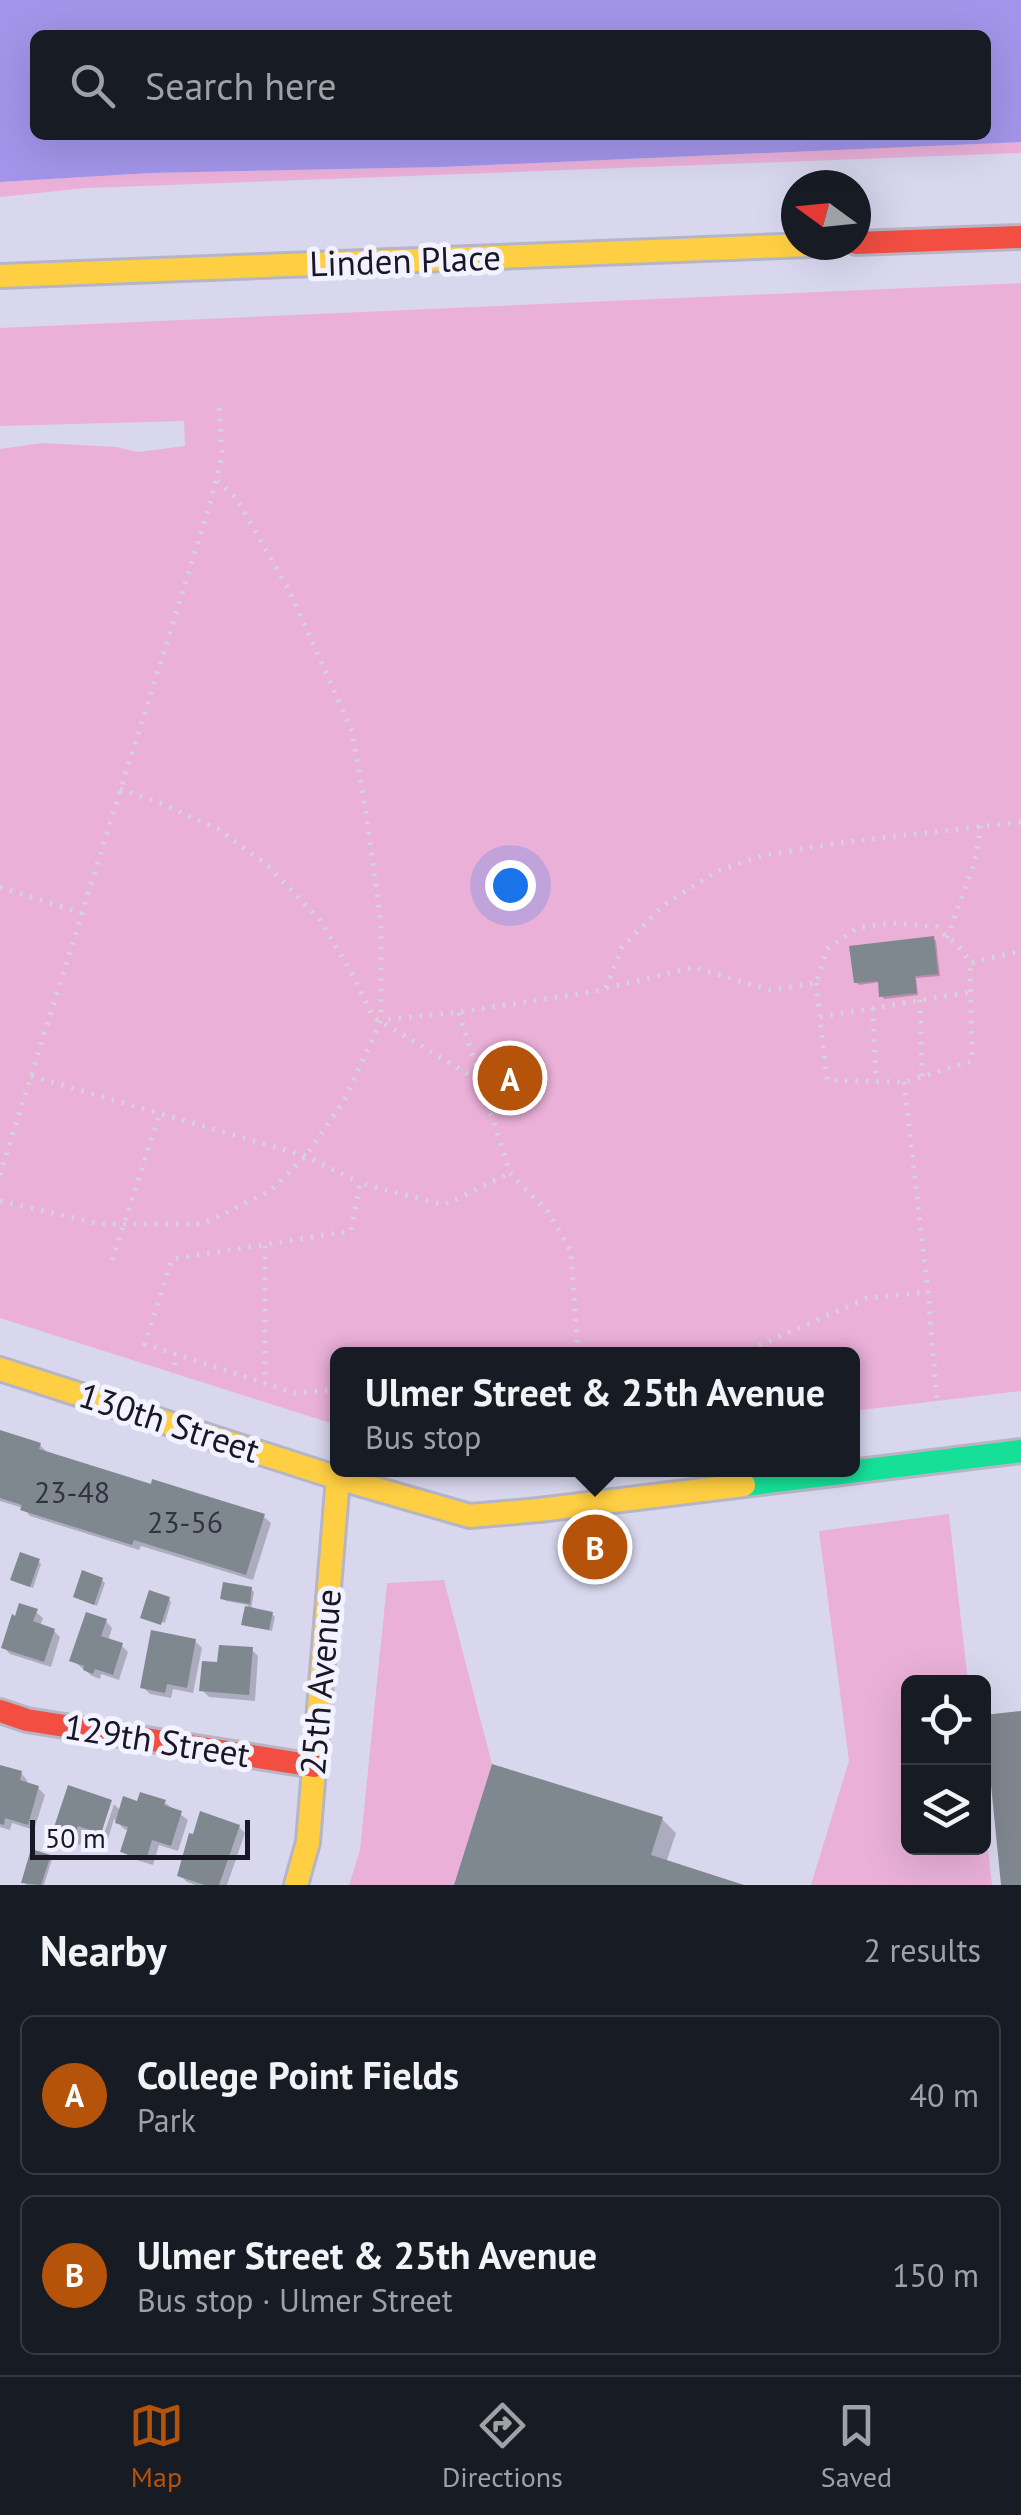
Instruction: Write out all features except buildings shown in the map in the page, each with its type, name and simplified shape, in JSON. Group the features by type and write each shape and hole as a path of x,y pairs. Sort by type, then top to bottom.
{"street":[{"path":"871,242 1021,237"},
{"name":"Linden Place","path":"0,276 781,246"},
{"name":"130th Street","path":"0,1369 330,1475"},
{"name":"130th Street","path":"860,1471 1021,1451"},
{"name":"130th Street","path":"335,1477 470,1516 810,1477"},
{"name":"25th Avenue","path":"296,1885 308,1842 338,1478"},
{"name":"129th Street","path":"0,1712 27,1720 314,1766"}],"path":[{"path":"0,1175 208,514 222,456 219,402"},
{"path":"0,1201 100,1224 202,1224 270,1191 306,1156 346,1099 381,1020 380,924 352,731 290,592 236,498 216,480"},
{"path":"120,789 218,829 267,865 320,920 373,1017 481,1082"},
{"path":"606,988 622,947 665,904 718,871 764,854 1021,822"},
{"path":"947,938 975,861 981,826"},
{"path":"0,887 81,913"},
{"path":"892,923 937,927 947,938 963,948 970,962 972,1061 904,1082 827,1080 816,983 827,949 857,928 892,923"},
{"path":"970,962 1021,951"},
{"path":"381,1020 459,1012 606,988 694,966 769,990 816,983"},
{"path":"820,1017 970,992"},
{"path":"920,1000 922,1076"},
{"path":"873,1008 876,1082"},
{"path":"459,1012 510,1174 548,1212 570,1251 575,1347"},
{"path":"30,1076 306,1156 360,1182 444,1205 510,1174"},
{"path":"904,1082 938,1412"},
{"path":"112,1260 160,1113"},
{"path":"330,1391 295,1393 145,1344 172,1260 351,1232 360,1182"},
{"path":"265,1245 265,1383"},
{"path":"756,1347 866,1298 928,1292"},
{"path":"168,1384 178,1355"}],"shaded area":[{"path":"0,0 1021,0 1021,142 443,167 150,173 0,182"},
{"path":"1021,142 1021,153 86,188 0,197 0,182 150,173 443,167"},
{"path":"1021,283 1021,1391 860,1410 860,1347 330,1347 330,1423 0,1318 0,449 42,443 138,452 185,446 184,421 0,426 0,328"},
{"path":"949,1514 967,1675 901,1675 901,1855 989,1855 992,1885 811,1885 849,1761 819,1531"},
{"path":"444,1580 492,1764 454,1885 349,1885 360,1850 387,1583"}],"traffic: fast":[{"path":"860,1471 1021,1451"},
{"path":"744,1485 809,1477"}],"traffic: slow":[{"path":"0,276 781,246"},
{"path":"0,1369 330,1475"},
{"path":"335,1477 470,1516 744,1485"},
{"path":"296,1885 308,1842 338,1478"}],"traffic: jam":[{"path":"871,242 1021,237"},
{"path":"0,1711 27,1720 314,1766"}],"place":[{"name":"College Point Fields","path":"510,1078"},
{"name":"Ulmer Street & 25th Avenue","path":"595,1547"}]}
